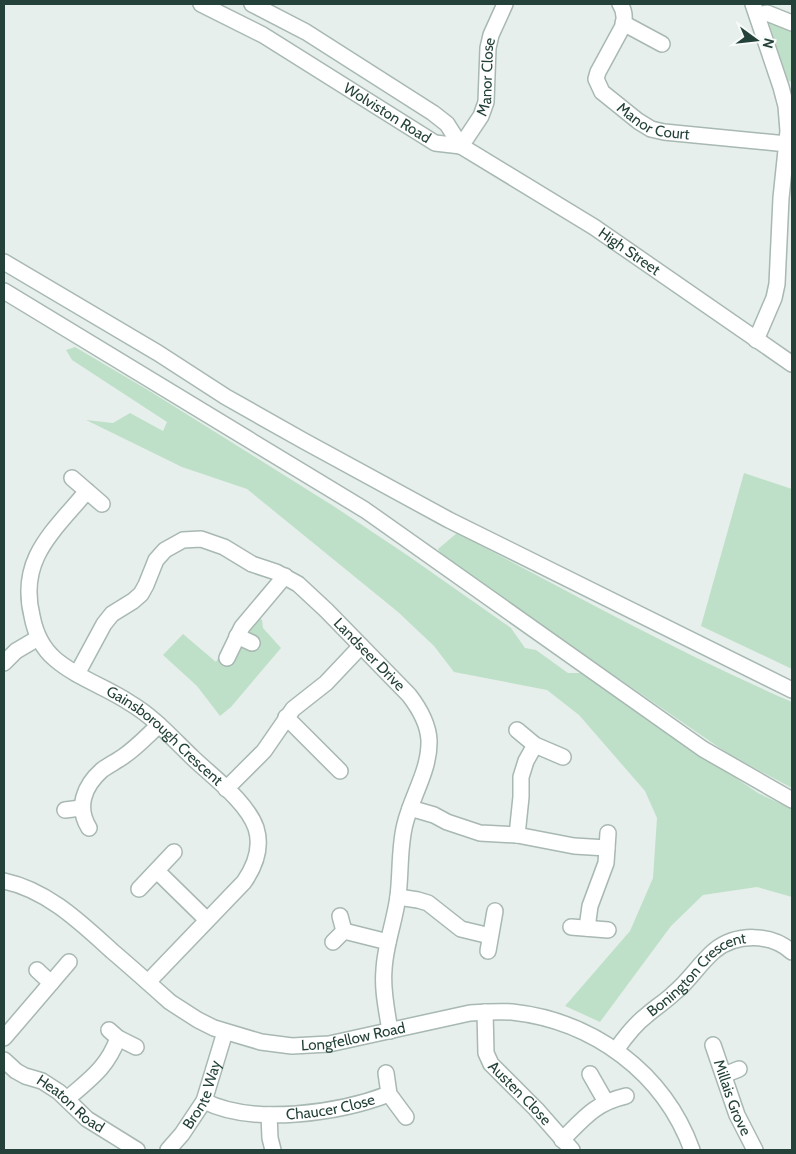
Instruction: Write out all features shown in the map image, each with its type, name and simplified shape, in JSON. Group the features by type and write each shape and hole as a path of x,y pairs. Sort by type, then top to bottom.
{"street":[{"name":"Wolviston Road","path":"201,4 263,35 435,143 461,146"},
{"name":"Wolviston Road","path":"252,4 306,32 433,113 447,124 461,146"},
{"name":"Manor Close","path":"461,146 481,116 486,102 488,48 491,35 505,4"},
{"path":"620,4 624,11 624,23 662,44"},
{"path":"755,9 792,23"},
{"path":"755,9 786,88 789,134 788,161 781,198 786,260 774,298 756,340"},
{"name":"Manor Court","path":"624,23 601,65 596,79 602,92 638,121 651,129 664,132 789,134"},
{"name":"High Street","path":"461,146 594,227 792,364"},
{"path":"4,262 158,353 226,397 330,455 474,533 792,690"},
{"path":"4,291 365,510 703,749 792,800"},
{"path":"72,478 102,504"},
{"name":"Gainsborough Crescent","path":"87,491 42,545 34,561 29,578 28,594 31,615 38,638 53,658 77,674 132,704 159,725 245,809 252,819 258,843 257,856 252,870 244,882 148,982"},
{"name":"Landseer Drive","path":"77,674 104,624 112,614 141,594 156,560 174,544 191,539 213,542 252,564 285,576 309,594 409,696 418,708 425,723 429,739 425,770 410,808 402,840 398,897 388,942 383,980 390,1031"},
{"path":"227,658 237,636 248,619 285,576"},
{"path":"237,636 252,643"},
{"path":"4,663 16,651 38,638"},
{"path":"226,789 264,751 293,709 326,683 361,646"},
{"path":"286,717 340,771"},
{"path":"89,828 84,820 81,808 86,791 97,775 126,754 159,725"},
{"path":"518,730 535,745 563,757"},
{"path":"516,835 521,797 521,777 526,761 535,745"},
{"path":"65,810 81,808"},
{"path":"410,808 434,815 470,830 496,835 516,835 574,846 607,840 605,868 590,906 587,928"},
{"path":"139,889 174,852"},
{"path":"157,871 207,920"},
{"name":"Longfellow Road","path":"4,881 22,886 58,905 93,933 170,1002 198,1020 226,1032 261,1042 292,1046 330,1044 470,1013 485,1012 511,1012 565,1024 598,1038 640,1069 668,1102 679,1119 692,1150"},
{"path":"398,897 428,903 461,929 489,943 495,911"},
{"path":"571,927 608,930"},
{"path":"339,930 388,942"},
{"name":"Bonington Crescent","path":"616,1050 645,1016 675,993 708,957 725,944 743,939 762,938 775,942 792,952"},
{"path":"4,1038 69,962"},
{"path":"37,970 51,983"},
{"name":"Austen Close","path":"485,1012 486,1053 491,1064 536,1109 567,1145 594,1109 606,1102 626,1096"},
{"name":"Bronte Way","path":"168,1150 182,1134 204,1100 226,1032"},
{"path":"67,1099 100,1072 110,1056 113,1034 136,1047"},
{"name":"Millais Grove","path":"713,1045 737,1115 755,1150"},
{"name":"Heaton Road","path":"4,1060 16,1071 50,1086 67,1099 87,1119 136,1150"},
{"path":"724,1075 739,1069"},
{"name":"Chaucer Close","path":"386,1073 389,1094 406,1117"},
{"path":"590,1074 606,1102"},
{"name":"Chaucer Close","path":"204,1100 227,1110 269,1116 372,1101 389,1094"},
{"name":"Chaucer Close","path":"269,1116 270,1138 274,1150"}],"green space":[{"path":"768,20 792,29 792,83 788,80"},
{"path":"75,347 148,390 335,507 407,555 511,628 525,648 536,650 568,673 581,673 758,793 792,809 792,897 757,887 703,895 671,926 600,1022 565,1006 630,931 653,878 657,818 645,791 579,715 547,690 454,672 434,646 398,612 247,489 182,467 86,420 113,423 130,413 163,431 167,422 72,360 66,350"},
{"path":"744,473 792,489 792,669 701,626"},
{"path":"457,533 664,642 792,702 792,788 730,755 443,558 438,549"},
{"path":"256,614 262,620 263,628 281,648 231,707 220,716 197,686 163,655 183,634 216,662 219,656 228,661"}]}
